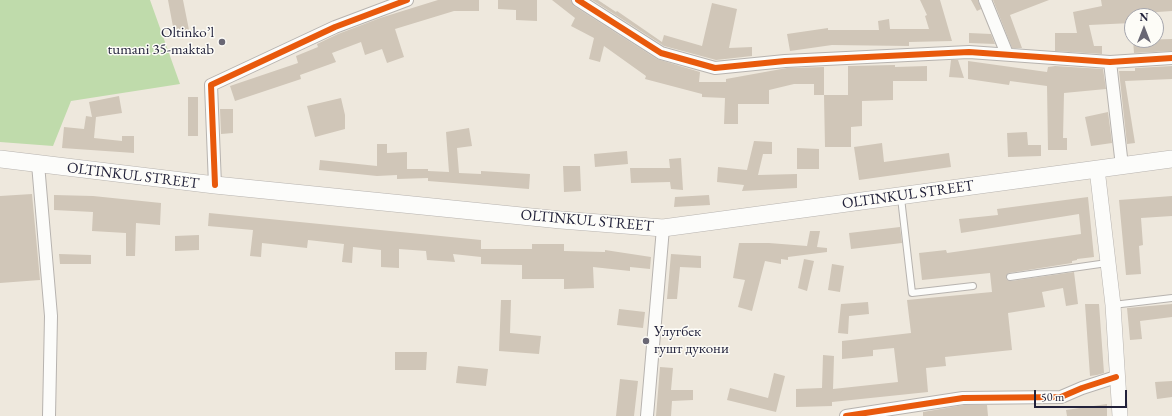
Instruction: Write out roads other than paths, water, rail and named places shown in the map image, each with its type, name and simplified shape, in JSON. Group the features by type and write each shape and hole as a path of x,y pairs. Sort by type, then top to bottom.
{"main road":[{"name":"OLTINKUL STREET","path":"0,159 215,185 545,218 663,228 1172,158"}],"street":[{"path":"215,185 211,85 387,4 407,0"},
{"path":"578,0 661,53 715,68 785,61 962,52 1110,62 1172,58"},
{"path":"985,0 1007,54"},
{"path":"1110,62 1122,166"},
{"path":"38,164 51,316 49,416"},
{"path":"1097,169 1113,305 1116,377 1120,416"},
{"path":"647,416 663,228"},
{"path":"846,416 963,398 1061,397 1082,388 1116,377"}],"lane":[{"path":"901,196 912,293 973,286"},
{"path":"1010,278 1107,263"},
{"path":"1113,305 1172,298"}],"place":[{"name":"Oltinko’l tumani 35-maktab","path":"222,42"},
{"name":"Улугбек гушт дукони","path":"646,341"}]}
